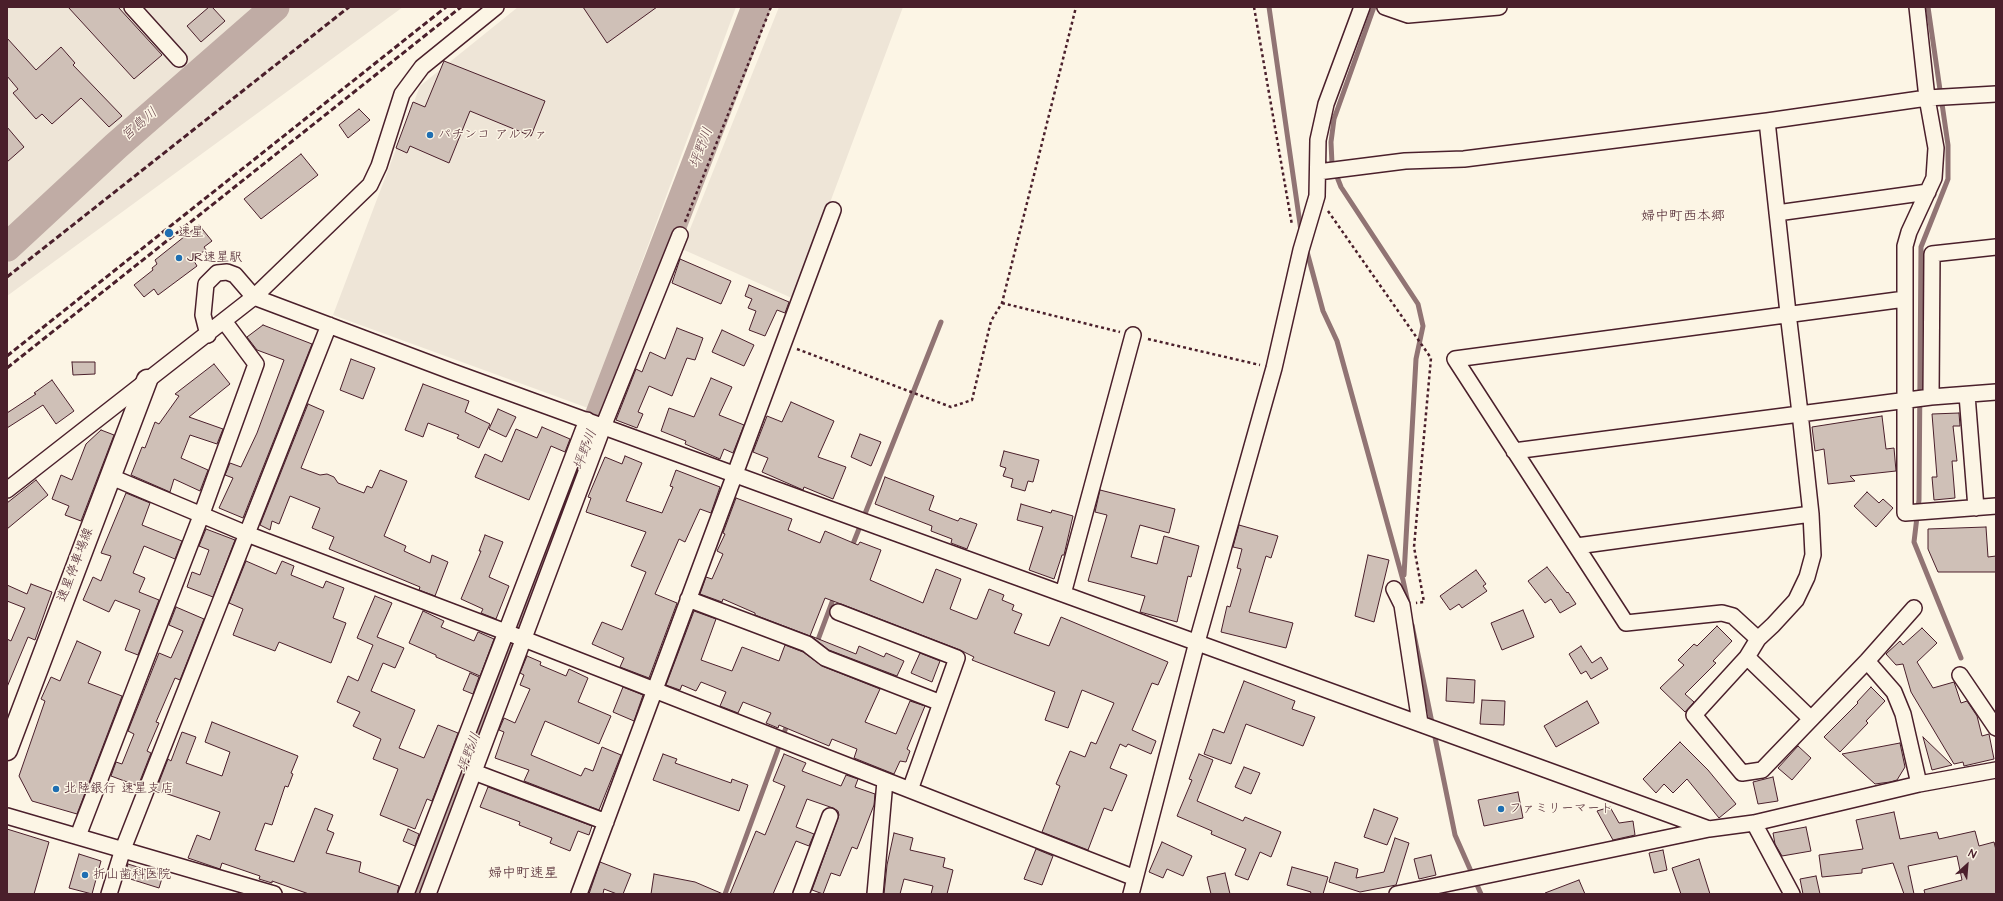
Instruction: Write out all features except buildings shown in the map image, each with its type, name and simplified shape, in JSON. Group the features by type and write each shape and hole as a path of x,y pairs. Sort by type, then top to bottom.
{"main road":[{"name":"速星停車場線","path":"7,750 146,380"}],"street":[{"path":"132,7 179,59"},
{"path":"7,490 146,380 208,335 254,297 370,185 379,166 402,94 422,67 496,7"},
{"path":"1131,894 1197,642 1274,368 1301,250 1317,196 1318,140 1326,104 1362,7"},
{"path":"1385,7 1408,15 1499,7"},
{"path":"1917,7 1927,98 1936,148 1934,178 1909,232 1906,246 1905,513 1996,506"},
{"path":"1318,172 1405,161 1464,159 1767,121 1927,98 1996,94"},
{"path":"1767,121 1811,514 1813,555 1807,577 1796,600 1758,639 1747,657 1694,715 1742,773 1762,770 1810,718 1867,661 1914,608"},
{"path":"1777,213 1928,192"},
{"path":"579,894 833,210"},
{"path":"428,894 603,427 680,235"},
{"path":"1931,397 1932,254 1996,247"},
{"path":"208,335 203,314 203,298 206,284 210,278 217,273 227,272 236,275 254,297 734,476 1424,724 1709,829"},
{"path":"1758,639 1733,616 1722,613 1626,623 1578,546 1514,451 1455,358 1788,313 1905,299"},
{"path":"78,836 201,516 256,364 224,322"},
{"path":"109,894 123,849 330,325"},
{"path":"1063,594 1133,335"},
{"path":"1514,451 1906,400 1996,392"},
{"path":"1967,395 1976,508"},
{"path":"406,894 505,631 587,420"},
{"path":"109,476 201,516 524,638 1135,878"},
{"path":"1578,546 1811,514"},
{"path":"1394,589 1402,605 1424,724"},
{"path":"688,599 807,644 824,658 941,703"},
{"path":"838,612 957,658 910,790"},
{"path":"1747,657 1810,718"},
{"path":"1867,661 1894,692 1903,714 1919,784"},
{"path":"1960,675 1996,728"},
{"path":"1397,894 1709,829 1754,823 1919,784 1996,770"},
{"path":"474,772 606,822"},
{"path":"875,894 885,780"},
{"path":"7,816 123,849 243,890 274,894"},
{"path":"801,894 830,816"},
{"path":"1754,823 1792,894"}],"path":[{"path":"680,235 771,7"},
{"path":"783,344 951,407 972,400 991,321 1002,302 1076,7"},
{"path":"1254,7 1290,220 1301,250"},
{"path":"1317,196 1431,358 1414,547 1424,602 1402,605"}],"shaded area":[{"path":"7,7 403,7 7,296"},
{"path":"518,7 736,7 588,408 333,315 420,86"},
{"path":"779,7 903,7 794,299 682,249"}],"waterway":[{"name":"宮島川","path":"7,247 116,146 275,7"},
{"name":"坪野川","path":"416,894 756,7"},
{"path":"1269,7 1301,231"},
{"path":"1374,7 1334,119 1331,142 1332,164 1341,187 1418,304 1423,326 1416,359 1404,575"},
{"path":"1928,7 1948,145 1948,179 1921,247 1919,500 1914,542 1961,658"},
{"path":"1306,248 1323,311 1337,341 1408,603"},
{"path":"851,549 941,322"},
{"path":"809,664 835,594"},
{"path":"1412,625 1455,835 1481,894"},
{"path":"725,894 788,722"}],"railway":[{"path":"7,277 349,7"},
{"path":"7,356 446,7"},
{"path":"7,368 461,7"}],"place":[{"name":"パチンコ アルファ","path":"430,135"},
{"name":"速星","path":"169,233"},
{"name":"JR速星駅","path":"179,258"},
{"name":"北陸銀行 速星支店","path":"56,789"},
{"name":"ファミリーマート","path":"1501,809"},
{"name":"折山歯科医院","path":"85,875"}],"district":[{"name":"婦中町西本郷","path":"1683,217"},
{"name":"婦中町速星","path":"523,874"}]}
